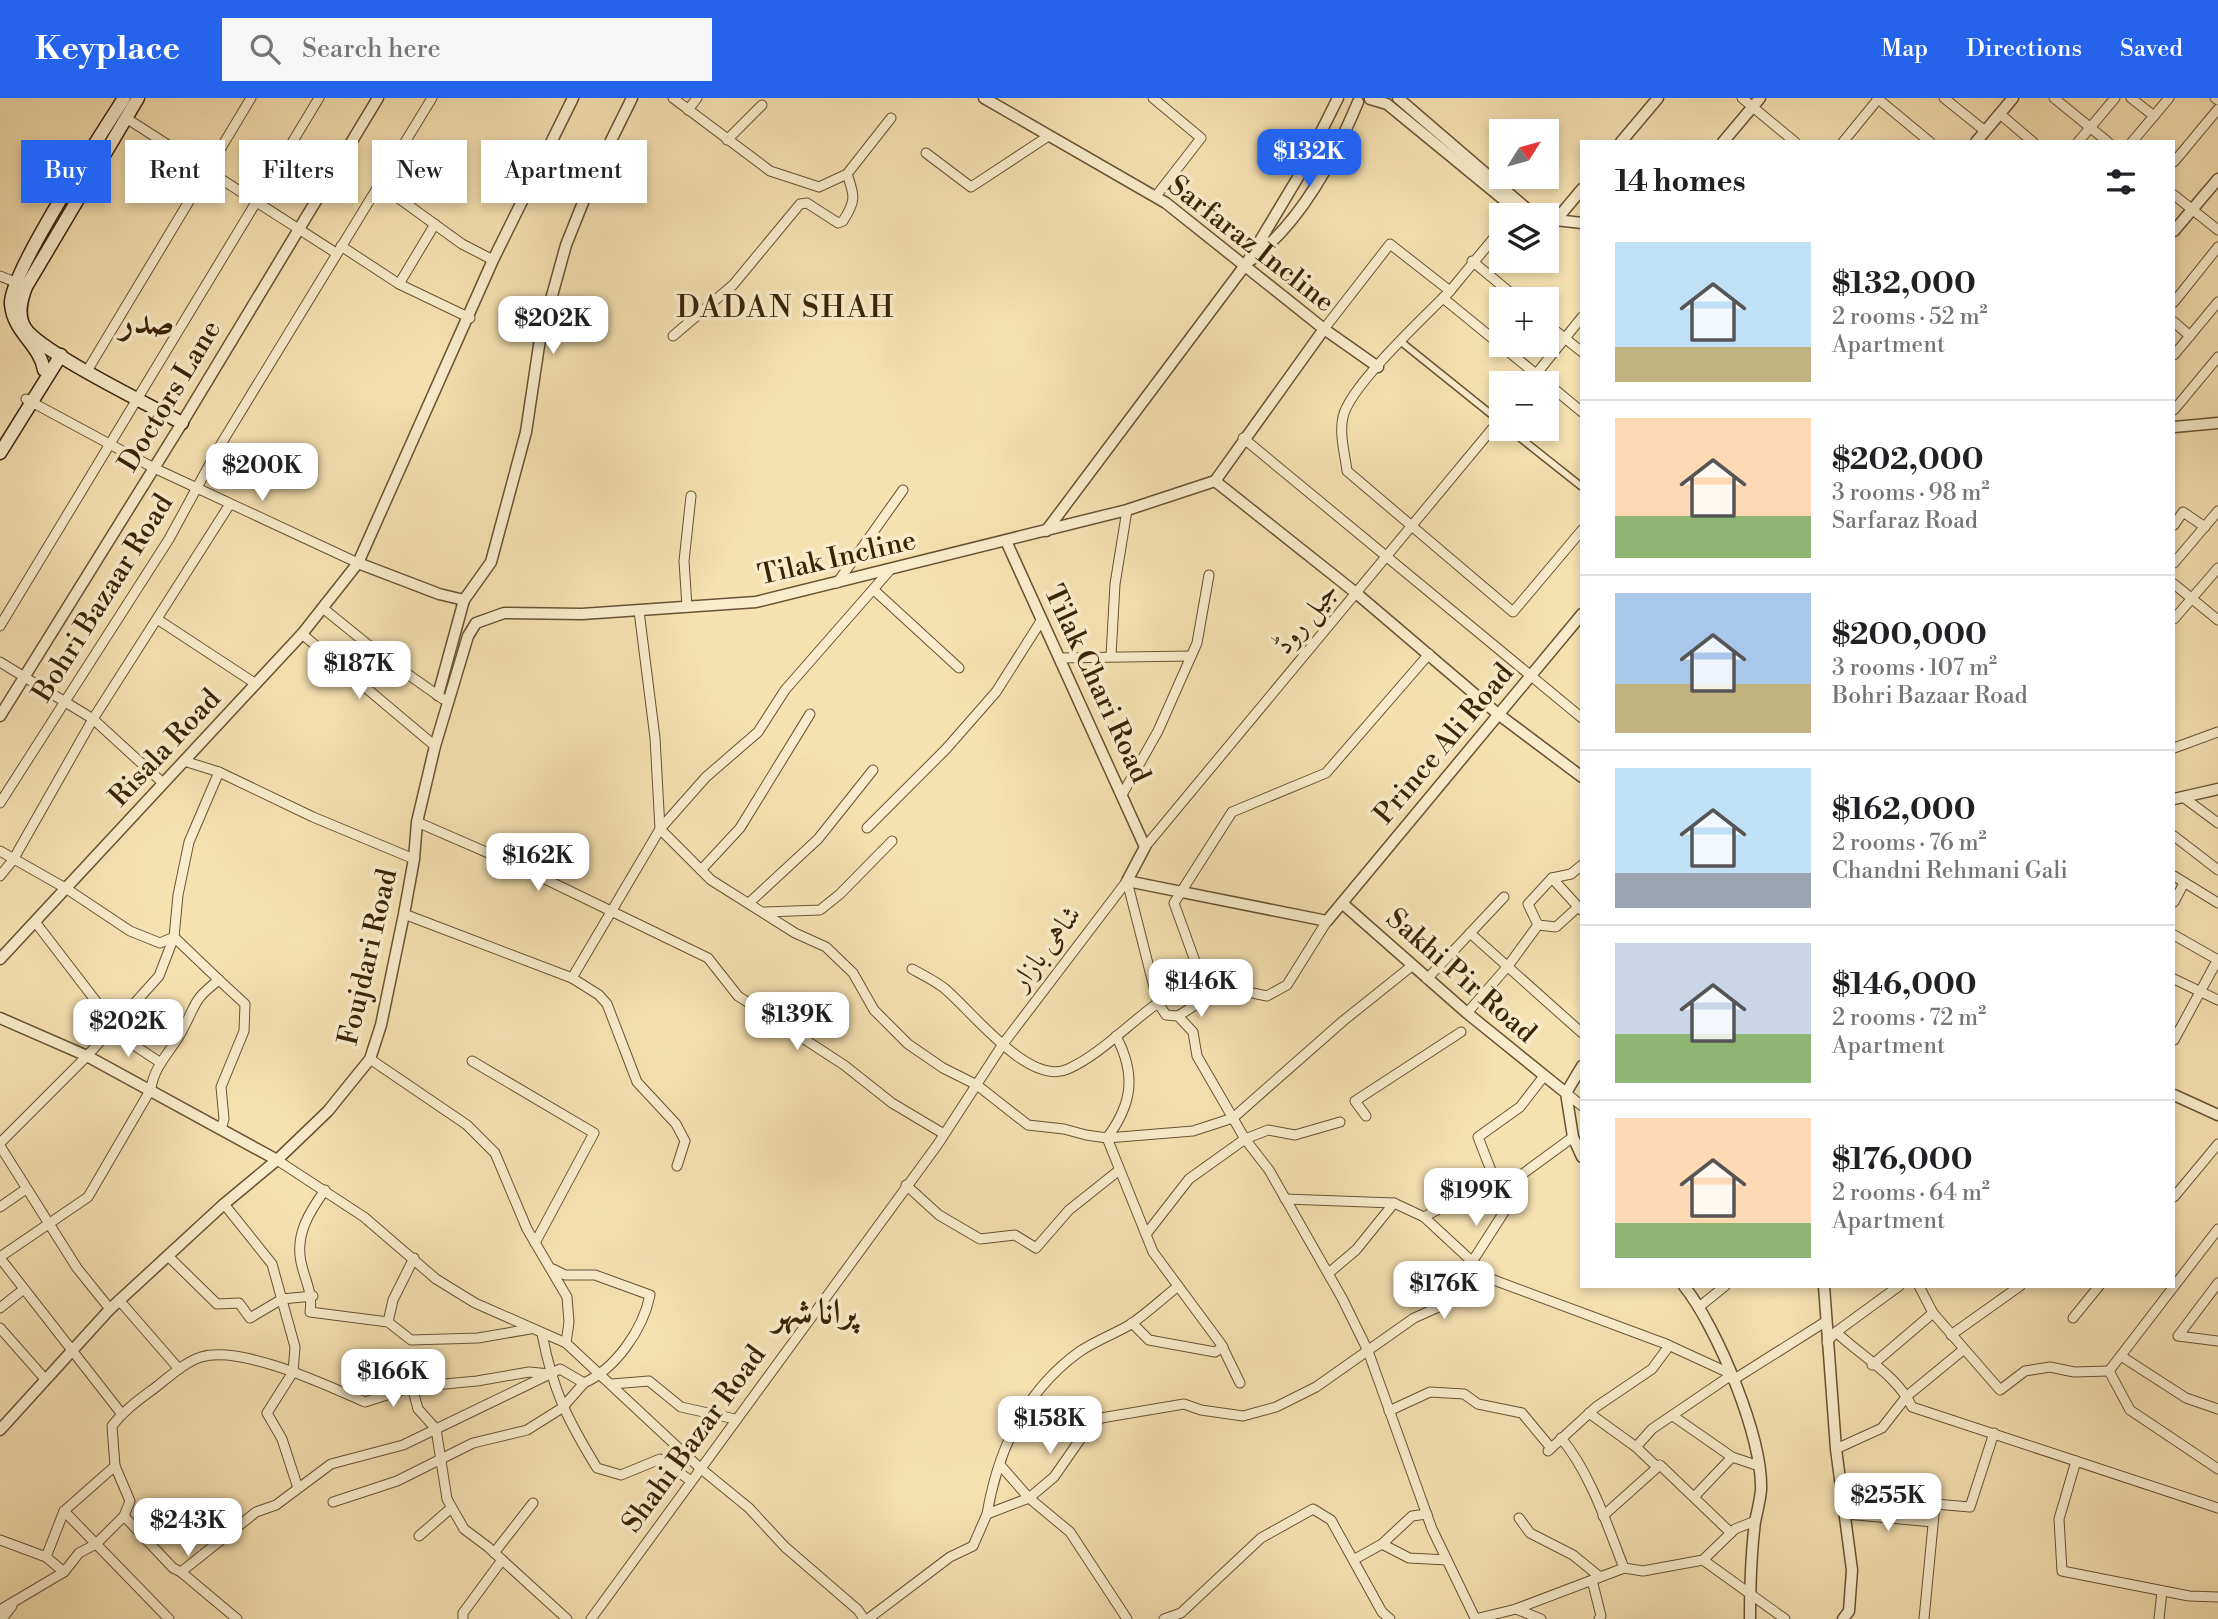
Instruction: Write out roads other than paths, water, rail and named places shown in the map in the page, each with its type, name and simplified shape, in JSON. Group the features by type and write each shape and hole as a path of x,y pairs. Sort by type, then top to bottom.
{"main road":[{"path":"44,370 42,358 28,343 13,315 11,292 124,98"},
{"path":"138,98 52,241 21,301 21,322 25,329 57,353 182,423"},
{"path":"0,440 29,401 44,370 57,353"},
{"path":"0,453 57,353"}],"street":[{"path":"225,142 251,98"},
{"path":"293,140 319,98"},
{"name":"Doctors Lane","path":"0,716 182,423 378,98"},
{"name":"Bohri Bazaar Road","path":"406,140 432,98"},
{"name":"Risala Road","path":"0,959 302,634 358,563 470,317 493,260 573,98"},
{"path":"324,609 382,656 443,698 464,600 491,562 526,432 540,339 566,245 594,175 632,98"},
{"path":"673,98 770,171 819,187 846,174 891,118"},
{"path":"688,110 698,98"},
{"name":"Sarfaraz Incline","path":"984,98 1047,137 1156,196 1246,264 1324,329 1378,367"},
{"path":"1153,98 1201,138 1156,196"},
{"path":"1046,531 1246,264 1300,174 1338,98"},
{"path":"1246,264 1271,245 1312,192 1343,136 1354,100 1370,98 1387,104 1506,203"},
{"path":"1398,98 1520,203"},
{"path":"1623,140 1658,98"},
{"path":"1742,98 1756,102 1790,140"},
{"path":"1845,140 1878,98 1928,140"},
{"path":"1944,98 1984,131"},
{"path":"1997,98 2032,140"},
{"path":"2054,98 2106,140"},
{"path":"2080,140 2115,98"},
{"path":"2131,98 2154,116"},
{"path":"2134,140 2169,98"},
{"path":"1725,140 1756,102"},
{"path":"727,140 761,106"},
{"path":"1977,140 2006,106"},
{"path":"2175,161 2218,109"},
{"path":"126,118 161,140"},
{"path":"926,153 971,187 1047,137"},
{"path":"673,336 733,285 800,204 807,203 838,223 843,221 853,205 853,189 846,174"},
{"path":"2175,230 2218,179"},
{"path":"1559,212 1580,191"},
{"name":"Bohri Bazaar Road","path":"0,803 169,540 372,195"},
{"path":"2175,196 2218,230"},
{"path":"87,371 188,203"},
{"path":"0,626 255,203"},
{"path":"259,203 298,229 399,284 470,317"},
{"path":"406,203 461,244 493,260"},
{"path":"1559,221 1580,223"},
{"path":"399,284 435,224"},
{"path":"1489,242 1347,404 1342,419 1347,471 1513,612 1580,534"},
{"path":"1533,371 1391,244 1243,438 1215,481 1356,593 1498,715 1580,774"},
{"path":"2175,301 2218,247"},
{"path":"1472,261 1503,287"},
{"path":"0,276 15,282"},
{"path":"2175,354 2218,302"},
{"path":"1538,371 1580,320"},
{"path":"2175,323 2190,335"},
{"path":"1559,334 1580,350"},
{"path":"1400,341 1489,411"},
{"path":"2175,409 2218,357"},
{"path":"1559,393 1580,410"},
{"path":"29,401 154,468 358,563 439,594 464,600"},
{"path":"2175,427 2218,423"},
{"name":"جیل روڈ","path":"1145,847 1489,434"},
{"path":"1243,438 1580,716"},
{"path":"1524,441 1580,485"},
{"name":"Tilak Incline","path":"468,636 476,622 503,613 639,611 756,602 1127,510 1215,481"},
{"path":"837,583 903,490"},
{"path":"687,607 684,561 691,496"},
{"path":"0,876 13,860 93,719 230,504"},
{"path":"1111,656 1115,584 1127,510"},
{"path":"2175,562 2218,511"},
{"path":"2175,524 2183,512 2205,527"},
{"name":"Tilak Chari Road","path":"1006,541 1123,793 1145,847"},
{"path":"2175,618 2218,568"},
{"path":"572,978 660,829 706,777 758,732 785,690 890,570"},
{"path":"1123,793 1158,731 1197,643 1209,575"},
{"path":"2175,584 2218,620"},
{"path":"874,590 959,668"},
{"path":"639,611 654,738 660,829 701,870 795,933 826,947 853,973 874,1010 908,1044 943,1068 977,1085 1028,1125 1107,1139 1192,1131 1233,1118 1413,965"},
{"name":"Prince Ali Road","path":"1327,921 1580,616"},
{"path":"157,619 256,684"},
{"path":"867,828 946,749 996,692 1041,621"},
{"path":"302,634 435,746"},
{"name":"Foujdari Road","path":"0,1430 71,1349 119,1300 328,1111 369,1059 381,1025 404,914 414,859 417,822 443,698 468,636"},
{"path":"1208,997 1174,903 1232,812 1326,773 1429,654"},
{"path":"1059,658 1191,656"},
{"path":"0,662 93,719 163,783"},
{"path":"701,870 740,828 773,769 810,714"},
{"path":"2175,748 2218,732"},
{"path":"184,761 219,772 313,817 414,859"},
{"path":"749,903 818,839 873,770"},
{"path":"110,1310 26,1189 0,1145 87,1056 159,976 174,937 178,895 188,842 219,772"},
{"path":"2178,798 2218,789"},
{"path":"2178,798 2218,823"},
{"path":"417,822 516,865 610,913 708,958 738,996 844,1065 892,1103 944,1134"},
{"path":"2175,837 2218,870"},
{"path":"763,912 820,910 840,894 892,841"},
{"path":"1127,881 1327,921 1287,985 1267,996 1233,989 1208,997 1178,1016 1166,1015 1158,1003 1127,881 1145,847"},
{"path":"0,851 67,889 130,931 160,943 174,937"},
{"path":"1538,925 1528,904 1552,878 1571,874 1580,867"},
{"path":"2175,877 2218,903"},
{"path":"1538,925 1556,927 1580,909 1552,878"},
{"name":"شاہی بازار","path":"1003,1044 1127,881"},
{"path":"2175,900 2185,883"},
{"path":"1427,979 1504,897"},
{"name":"Sakhi Pir Road","path":"1342,902 1427,979 1566,1093"},
{"path":"404,914 572,978 607,1004 637,1082 676,1124 685,1141 677,1166"},
{"path":"36,923 113,1028 161,1063"},
{"path":"1467,1013 1508,966 1538,925"},
{"path":"1470,933 1580,1031"},
{"path":"2175,936 2218,959 2175,1038"},
{"path":"174,937 246,1004 244,1031 221,1087 224,1119 221,1129"},
{"path":"912,969 943,988 1003,1044 1048,1073 1066,1070 1158,1003"},
{"path":"2175,979 2218,1000"},
{"path":"121,1413 0,1257 88,1197 151,1089 153,1077 185,1027 189,1011 203,992 219,980"},
{"path":"1178,1016 1193,1032 1197,1056 1245,1139 1269,1170 1329,1272 1368,1351 1427,1514 1475,1619 1516,1609 1624,1568 1643,1571 1703,1560 1731,1533 1755,1521"},
{"path":"0,1018 87,1056 276,1160 326,1189 446,1285 530,1329 566,1343 700,1468 749,1508 785,1547 866,1619 950,1557 973,1546 987,1514 993,1480 1001,1466 1014,1424 1037,1391 1082,1350 1132,1323 1177,1287"},
{"path":"1366,1116 1355,1101 1461,1032"},
{"path":"1107,1139 1121,1120 1131,1079 1127,1057 1116,1035"},
{"name":"Shahi Bazar Road","path":"591,1619 944,1134 1003,1044"},
{"path":"369,1059 482,1137 495,1153 535,1243 567,1297 569,1322 566,1343"},
{"path":"472,1061 594,1133 535,1243"},
{"path":"1580,1069 1566,1093 1573,1137 1580,1153"},
{"path":"1506,1209 1478,1137 1520,1107 1544,1076"},
{"path":"1566,1093 1580,1104"},
{"path":"2175,1095 2218,1115"},
{"path":"1147,1233 1189,1179 1245,1139 1268,1130 1295,1135 1340,1122"},
{"path":"987,1514 1029,1498 1054,1477 1086,1431 1101,1418 1184,1404 1243,1416 1276,1407 1316,1387 1414,1318 1441,1306 1473,1282 1472,1262 1506,1209 1513,1181 1573,1137"},
{"path":"1107,1139 1153,1252 1223,1347 1240,1383"},
{"path":"2175,1196 2218,1143"},
{"path":"906,1185 939,1215 980,1239 1015,1235 1037,1248 1069,1210 1118,1171"},
{"path":"1424,1217 1493,1180"},
{"path":"0,1207 26,1189"},
{"path":"326,1189 304,1220 300,1261 313,1296 310,1312 388,1322 411,1340 478,1338 530,1329"},
{"path":"1285,1199 1394,1203 1424,1217 1491,1279 1670,1346 1731,1376"},
{"path":"224,1203 272,1264 295,1347 293,1372 267,1413 282,1439 298,1488"},
{"path":"1329,1272 1356,1250 1394,1203"},
{"path":"2175,1285 2218,1229"},
{"path":"168,1256 217,1304 239,1303 250,1318 282,1299 313,1296"},
{"path":"388,1322 393,1300 414,1258"},
{"path":"333,1502 397,1482 473,1443 527,1430 562,1408 584,1383 601,1376 635,1334 650,1295 595,1275 565,1275 552,1269"},
{"path":"2218,1283 2178,1336 2218,1341"},
{"path":"1685,1288 1699,1307 1744,1402 1759,1466 1761,1490 1755,1521 1750,1619"},
{"path":"1699,1307 1723,1288"},
{"path":"1824,1288 1836,1449 1852,1570 1849,1611 1843,1619"},
{"path":"1827,1342 1836,1332 1896,1288"},
{"path":"1920,1288 1933,1313 2000,1390 2025,1371 2050,1367 2074,1372 2109,1371 2173,1288"},
{"path":"1951,1335 2017,1288"},
{"path":"2073,1318 2097,1288"},
{"path":"0,1308 24,1289"},
{"path":"119,1300 179,1369"},
{"path":"1872,1365 1933,1313"},
{"path":"1636,1447 1652,1429 1731,1376 1825,1322"},
{"path":"1132,1323 1149,1340 1215,1352 1223,1347"},
{"path":"0,1328 45,1379"},
{"path":"1836,1332 1887,1376 1907,1396 1912,1407 2218,1508"},
{"path":"542,1334 550,1374 562,1408 597,1468 621,1475 660,1459 691,1481"},
{"path":"1389,1411 1430,1392 1464,1394 1478,1404 1522,1413 1550,1449 1589,1413 1652,1369 1670,1346"},
{"path":"1836,1449 1882,1428 1907,1396 1963,1350"},
{"path":"0,1610 14,1605 64,1572 79,1553 96,1544 124,1516 130,1501 115,1465 112,1426 121,1413 179,1369 201,1357 234,1355 293,1372 365,1402 412,1387 529,1372 550,1374"},
{"path":"2121,1356 2186,1398 2218,1409"},
{"path":"181,1572 256,1512 276,1505 331,1464 403,1445 561,1369 584,1383"},
{"path":"2109,1371 2130,1410 2218,1469"},
{"path":"612,1384 649,1381 681,1407 735,1419"},
{"path":"412,1387 418,1409 436,1429 450,1508 464,1529 567,1619"},
{"path":"1589,1413 1636,1447 1656,1466 1667,1469 1731,1533"},
{"path":"1673,1416 1732,1457 1759,1466"},
{"path":"1924,1619 1934,1504 1970,1507 1994,1433"},
{"path":"1561,1438 1575,1459 1603,1516 1624,1568"},
{"path":"1693,1497 1732,1457"},
{"path":"2076,1461 2059,1519 2062,1571 2162,1591 2218,1597"},
{"path":"46,1557 64,1511 115,1465"},
{"path":"1001,1466 1029,1498 1070,1532 1127,1619"},
{"path":"1603,1516 1656,1466"},
{"path":"463,1619 463,1613 533,1503"},
{"path":"419,1536 450,1508"},
{"path":"1164,1619 1181,1613 1261,1538 1313,1509 1331,1520 1382,1612 1390,1619"},
{"path":"64,1511 169,1619"},
{"path":"1355,1559 1382,1544 1412,1516 1427,1514"},
{"path":"1846,1514 1933,1522"},
{"path":"124,1516 173,1568 237,1619"},
{"path":"1519,1518 1530,1533 1573,1555 1596,1578 1601,1616 1598,1619"},
{"path":"0,1540 46,1557 64,1572"},
{"path":"1382,1544 1409,1558 1447,1560"},
{"path":"1703,1560 1750,1591 1785,1619"},
{"path":"2159,1619 2162,1591"},
{"path":"2,1619 14,1605"},
{"path":"1516,1609 1541,1619"}],"district":[{"name":"DADAN SHAH","path":"786,308"},
{"name":"صدر","path":"147,322"},
{"name":"پرانا شہر","path":"815,1312"}]}
